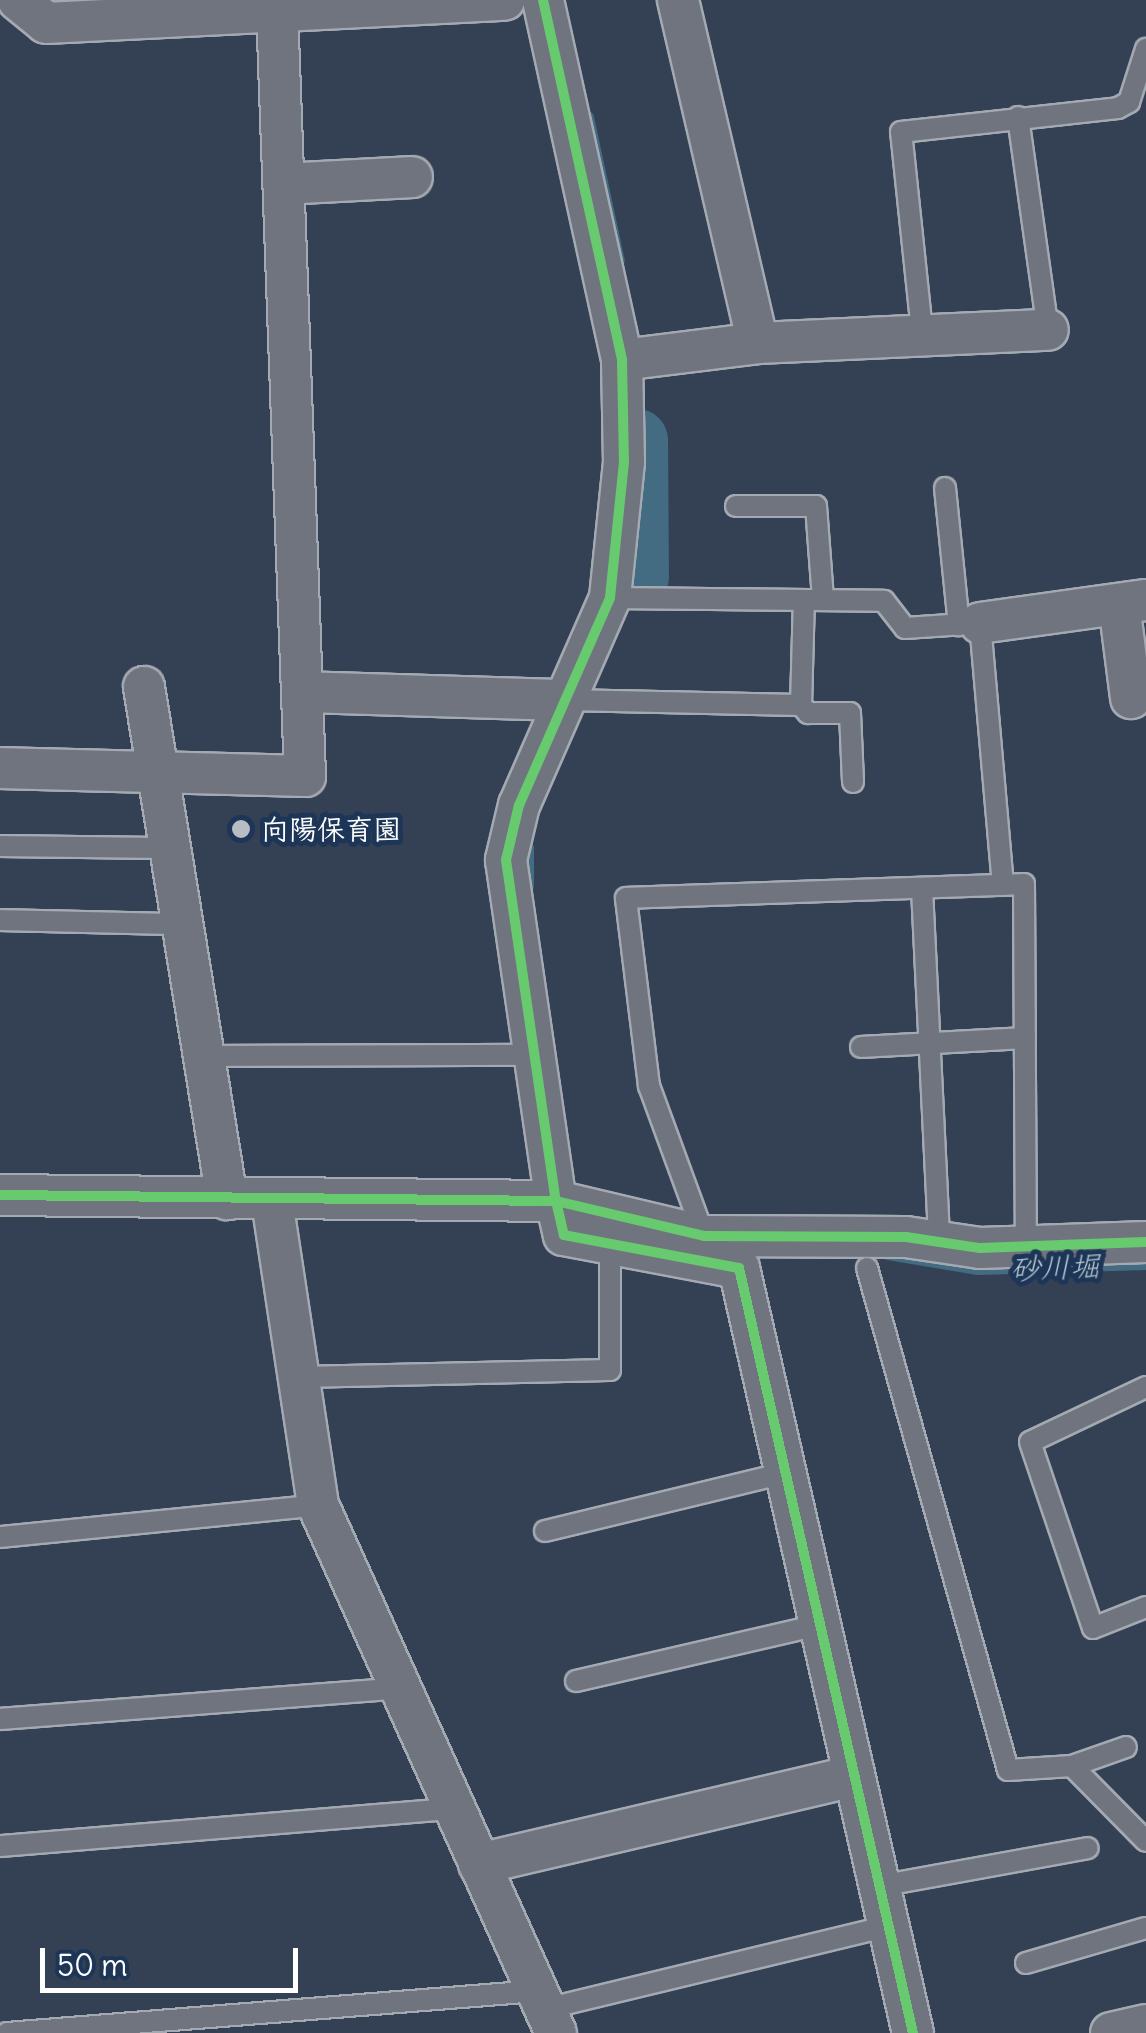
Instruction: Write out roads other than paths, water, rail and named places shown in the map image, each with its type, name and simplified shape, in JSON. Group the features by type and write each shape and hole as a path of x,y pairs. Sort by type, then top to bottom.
{"street":[{"path":"18,0 46,23 504,0"},
{"path":"543,0 622,360 610,598 564,700 506,860 532,1055 569,1204 564,1235 739,1268 913,2033"},
{"path":"678,0 758,342"},
{"path":"0,768 306,776 277,10"},
{"path":"284,184 412,177"},
{"path":"622,360 758,342 922,332 1048,330"},
{"path":"970,624 1132,602 1131,698"},
{"path":"144,687 227,1200"},
{"path":"303,692 564,700"},
{"path":"0,1195 569,1204 704,1236 865,1250 940,1242 1026,1246 1146,1242"},
{"path":"272,1201 318,1505 546,2011"},
{"path":"479,1864 854,1776"},
{"path":"1111,2033 1146,2025"}],"lane":[{"path":"922,332 900,132 1118,108 1129,102 1146,49"},
{"path":"1018,117 1048,330"},
{"path":"944,488 970,624 1003,885"},
{"path":"736,506 816,506 814,600 800,705"},
{"path":"610,598 884,601 905,628 970,624"},
{"path":"564,700 800,705 808,713 850,712 853,782"},
{"path":"0,846 171,848"},
{"path":"704,1236 648,1086 626,898 1024,884 1026,1246"},
{"path":"922,889 940,1242"},
{"path":"0,920 183,924"},
{"path":"861,1046 1025,1038"},
{"path":"206,1056 532,1055"},
{"path":"300,1377 610,1370 610,1245"},
{"path":"865,1250 1008,1770 1072,1766 1126,1747"},
{"path":"1146,1387 1030,1442 1093,1628 1146,1607"},
{"path":"546,1531 784,1473"},
{"path":"0,1538 318,1505"},
{"path":"576,1681 820,1625"},
{"path":"0,1719 400,1688"},
{"path":"1072,1766 1146,1842"},
{"path":"0,1846 454,1810"},
{"path":"879,1886 1088,1848"},
{"path":"7,2033 546,2011 889,1926"},
{"path":"1026,1963 1146,1928"}],"waterway":[{"name":"砂川堀","path":"589,117 620,261"},
{"name":"砂川堀","path":"637,440 638,577"},
{"name":"砂川堀","path":"529,848 529,886"},
{"name":"砂川堀","path":"888,1255 978,1270 1146,1265"}],"place":[{"name":"向陽保育園","path":"241,829"}]}
